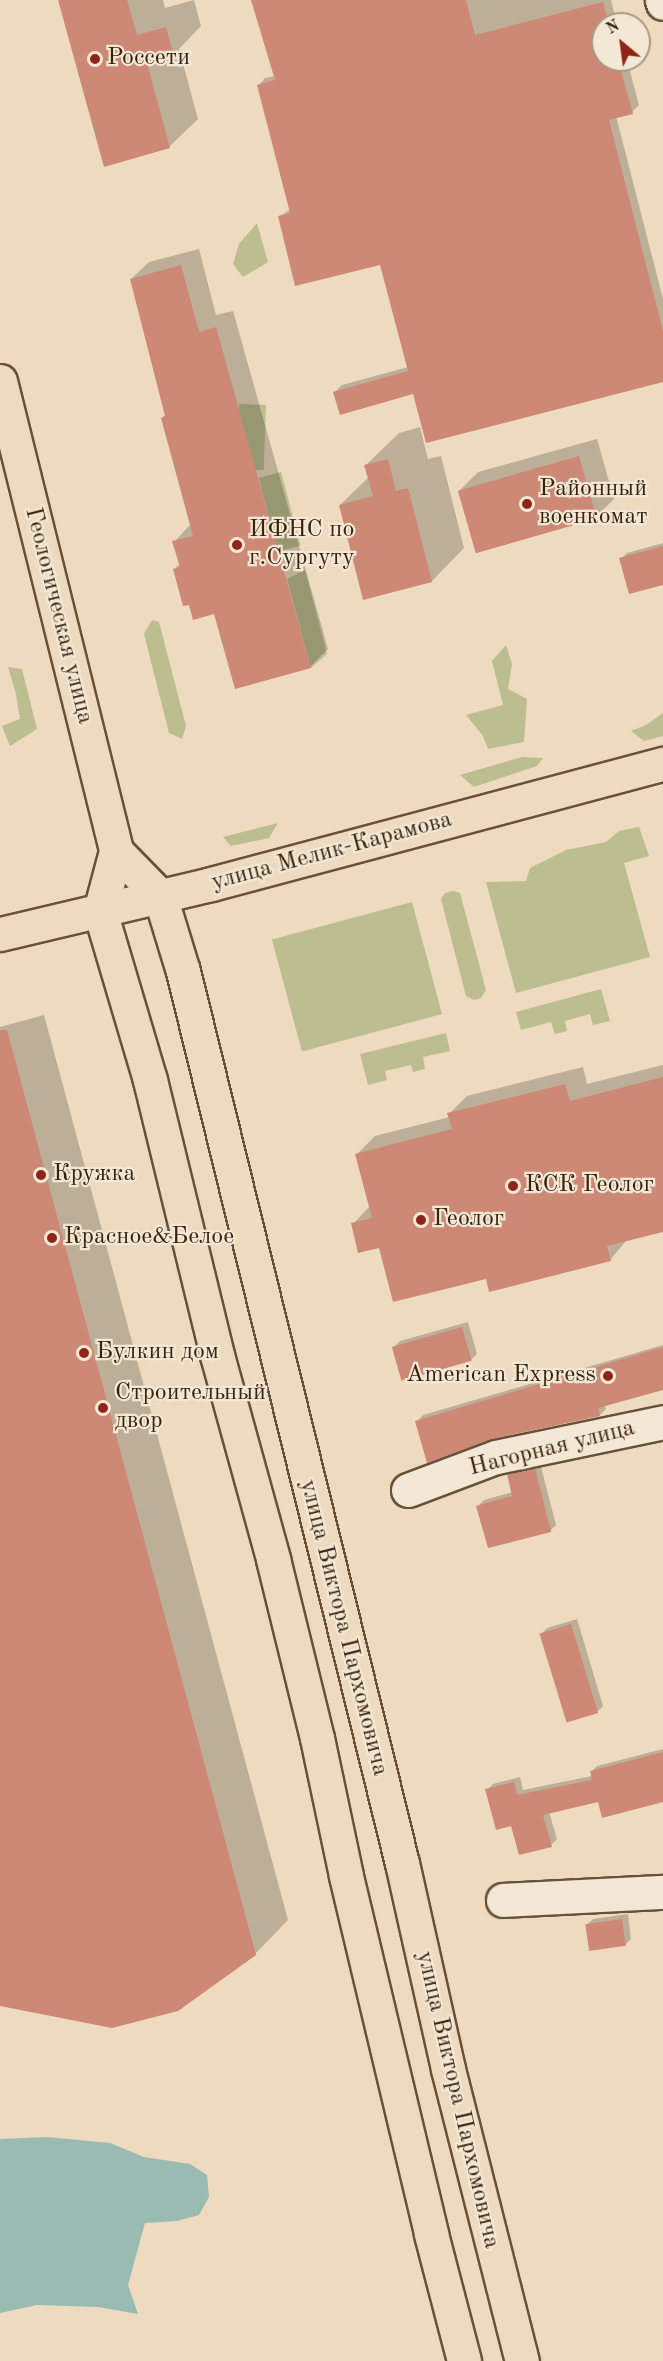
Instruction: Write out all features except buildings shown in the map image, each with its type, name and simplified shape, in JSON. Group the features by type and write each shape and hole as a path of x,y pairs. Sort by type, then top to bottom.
{"main road":[{"name":"Геологическая улица","path":"0,381 116,851 100,912"},
{"name":"улица Мелик-Карамова","path":"0,934 100,912 663,764"},
{"path":"116,851 160,896"},
{"name":"улица Виктора Пархомовича","path":"160,896 183,971 245,1217 262,1300 369,1728 448,2070 522,2361"},
{"path":"100,912 150,1080 217,1355 273,1559 317,1738 388,2053 464,2361"},
{"path":"317,1738 369,1728"}],"street":[{"name":"Нагорная улица","path":"408,1491 496,1458 663,1422"},
{"path":"503,1900 663,1892"}],"green space":[{"path":"257,223 268,262 243,277 233,264 239,244"},
{"path":"239,404 266,405 264,470 237,469"},
{"path":"281,472 301,545 278,551 259,478"},
{"path":"305,570 327,654 311,668 287,579"},
{"path":"152,620 159,622 186,726 182,739 169,733 144,634"},
{"path":"506,645 512,664 508,689 527,699 524,742 488,749 483,736 466,715 503,705 492,661"},
{"path":"8,667 22,669 37,729 10,746 2,726 20,719"},
{"path":"663,713 663,736 644,741 631,731 646,725"},
{"path":"522,757 543,758 537,766 474,787 460,775"},
{"path":"278,823 269,838 231,846 223,837"},
{"path":"639,827 649,856 624,863 650,957 516,993 486,882 526,881 530,868 566,850 606,842 619,831"},
{"path":"453,891 460,893 486,990 481,998 474,1000 466,996 441,899 445,893"},
{"path":"412,902 442,1014 302,1052 272,940"},
{"path":"601,989 610,1021 593,1025 590,1014 565,1021 567,1031 555,1034 551,1022 521,1030 516,1012"},
{"path":"446,1033 450,1051 423,1057 425,1069 413,1072 411,1065 385,1071 387,1080 368,1085 360,1054"}],"water":[{"path":"47,2137 110,2143 144,2157 190,2164 207,2175 209,2197 199,2215 177,2221 145,2223 128,2285 138,2314 98,2307 37,2305 0,2313 0,2139"}],"place":[{"name":"Россети","path":"95,59"},
{"name":"Районный военкомат","path":"527,504"},
{"name":"ИФНС по г.Сургуту","path":"237,545"},
{"name":"Кружка","path":"41,1175"},
{"name":"КСК Геолог","path":"513,1186"},
{"name":"Геолог","path":"421,1220"},
{"name":"Красное&Белое","path":"52,1238"},
{"name":"Булкин дом","path":"84,1353"},
{"name":"American Express","path":"608,1376"},
{"name":"Строительный двор","path":"103,1408"}]}
